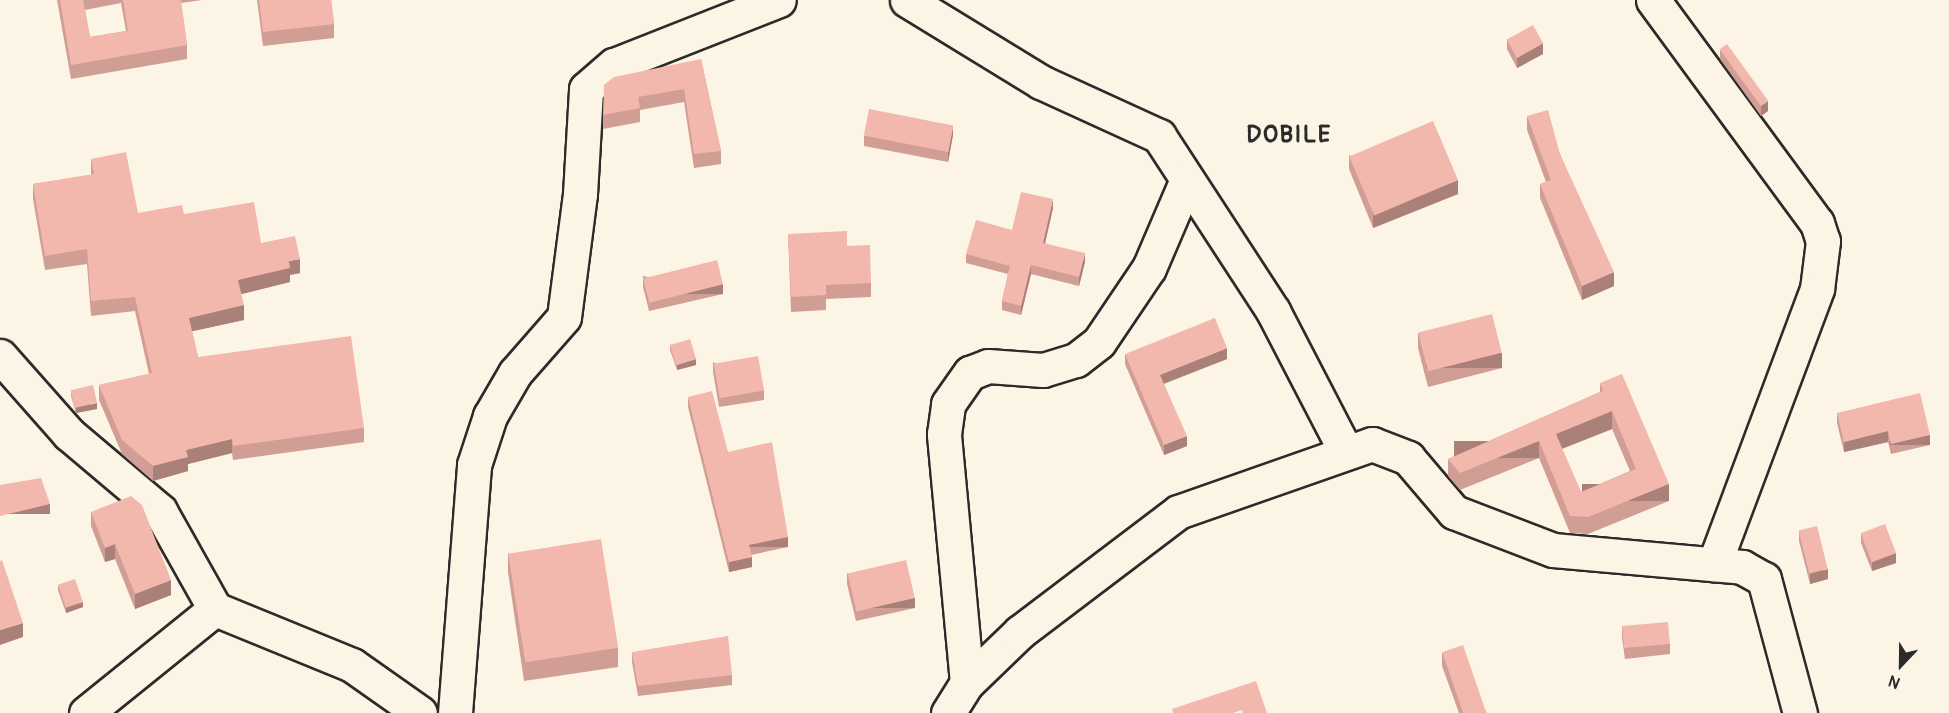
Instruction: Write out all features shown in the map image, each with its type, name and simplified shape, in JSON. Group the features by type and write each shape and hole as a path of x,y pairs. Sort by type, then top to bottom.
{"street":[{"path":"455,713 474,465 490,416 515,373 564,317 580,194 586,89 614,65 779,0"},
{"path":"907,0 1041,82 1159,136 1185,184 1273,311 1345,450"},
{"path":"1653,0 1817,223 1822,241 1817,290 1714,564"},
{"path":"967,683 944,434 948,404 970,373 988,366 1043,370 1076,360 1099,342 1149,268 1185,184"},
{"path":"0,356 69,434 160,511 215,609 352,664 420,713"},
{"path":"948,713 967,683 1020,632 1178,512 1345,450 1372,444 1391,447 1408,458 1436,498 1454,512 1554,550 1742,567 1764,579 1800,713"},
{"path":"86,713 215,609"}],"building":[{"path":"60,0 83,0 90,37 128,31 123,0 181,0 187,45 71,65"},
{"path":"259,0 331,0 334,24 263,32"},
{"path":"1533,25 1543,43 1517,58 1507,40"},
{"path":"1727,44 1768,101 1761,106 1720,49"},
{"path":"701,59 721,151 694,154 684,89 638,97 640,108 603,115 604,85 614,77"},
{"path":"869,109 953,125 948,152 864,136"},
{"path":"1548,110 1560,154 1614,272 1582,286 1540,184 1551,180 1527,116"},
{"path":"1433,121 1458,180 1374,215 1349,157"},
{"path":"126,152 138,213 182,205 184,214 254,202 261,243 295,236 300,259 289,261 290,268 238,280 244,305 189,318 198,357 351,336 364,428 233,446 232,439 186,450 188,457 153,466 122,440 99,385 152,373 135,297 91,301 87,249 45,256 33,184 94,174 91,159"},
{"path":"1021,192 1053,199 1043,243 1085,253 1079,277 1031,265 1021,306 1002,301 1010,266 966,254 976,220 1012,230"},
{"path":"847,231 847,246 870,245 871,283 826,285 826,295 791,297 788,234"},
{"path":"717,260 723,284 649,303 643,278"},
{"path":"1492,314 1502,353 1428,371 1418,332"},
{"path":"1215,318 1227,348 1160,375 1187,436 1164,445 1125,354"},
{"path":"690,339 696,359 676,365 670,345"},
{"path":"758,356 764,390 720,398 714,364"},
{"path":"1622,374 1669,484 1588,517 1570,516 1539,441 1460,473 1448,459 1603,391 1600,383","holes":["1612,411 1636,469 1581,492 1556,434"]},
{"path":"93,385 97,403 75,408 71,390"},
{"path":"712,391 728,452 772,442 788,537 749,545 752,557 729,562 688,397"},
{"path":"1920,393 1930,435 1891,444 1888,431 1844,442 1837,413"},
{"path":"41,478 50,504 0,516 0,485"},
{"path":"131,496 142,505 171,580 135,594 115,544 105,548 91,512"},
{"path":"1885,524 1896,553 1872,562 1861,533"},
{"path":"1817,526 1828,569 1809,573 1799,531"},
{"path":"601,539 618,648 525,662 508,554"},
{"path":"2,560 23,623 0,630 0,561"},
{"path":"906,560 915,598 856,611 848,573"},
{"path":"75,579 83,602 66,608 58,585"},
{"path":"1668,622 1670,644 1624,648 1622,626"},
{"path":"728,636 732,675 638,686 632,652"},
{"path":"1463,645 1486,713 1463,713 1442,652"},
{"path":"1256,681 1267,713 1243,713 1242,710 1233,713 1173,713 1172,709"}],"district":[{"name":"DOBILE","path":"1289,135"}]}
